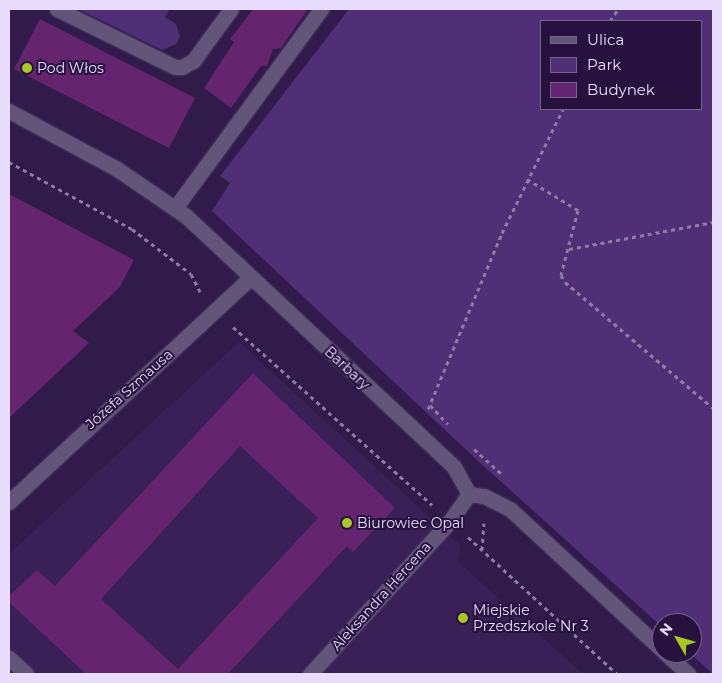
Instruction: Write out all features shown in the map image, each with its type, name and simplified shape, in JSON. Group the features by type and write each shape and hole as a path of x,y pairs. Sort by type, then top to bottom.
{"street":[{"path":"57,9 175,66 182,67 193,61 230,9"},
{"path":"175,208 321,9"},
{"name":"Barbary","path":"9,110 116,170 175,208 454,467 469,494"},
{"name":"Józefa Szmausa","path":"9,502 250,278"},
{"path":"469,494 484,496 510,509 652,641"},
{"name":"Aleksandra Hercena","path":"310,674 450,521 469,494"},
{"path":"9,658 26,674"},
{"path":"676,663 688,674"}],"path":[{"path":"611,20 618,9"},
{"path":"427,413 527,179 562,110"},
{"path":"9,162 132,230 191,274 200,292 216,310 617,674"},
{"path":"527,179 578,210 561,275 565,282 713,408"},
{"path":"569,249 713,222"}],"shaded area":[{"path":"239,342 461,546 457,561 583,674 9,674 9,554"}],"green space":[{"path":"78,9 170,9 165,17 176,24 180,37 176,44 162,50"},
{"path":"349,9 713,9 713,674 701,663 702,613 652,613 652,618 478,461 212,211 230,183 220,176"}],"building":[{"path":"253,9 308,9 281,48 273,49 267,66 261,66 231,108 204,88 234,42 230,39"},
{"path":"40,19 195,98 169,148 14,69"},
{"path":"9,194 134,260 119,288 73,331 89,343 9,418"},
{"name":"Biurowiec Opal","path":"253,373 395,508 353,552 347,546 228,674 86,674 9,602 9,596 37,570 55,586","holes":["240,446 318,518 178,669 101,599"]}],"place":[{"name":"Pod Włos","path":"27,68"},
{"name":"Biurowiec Opal","path":"347,523"},
{"name":"Miejskie Przedszkole Nr 3","path":"463,618"}]}
